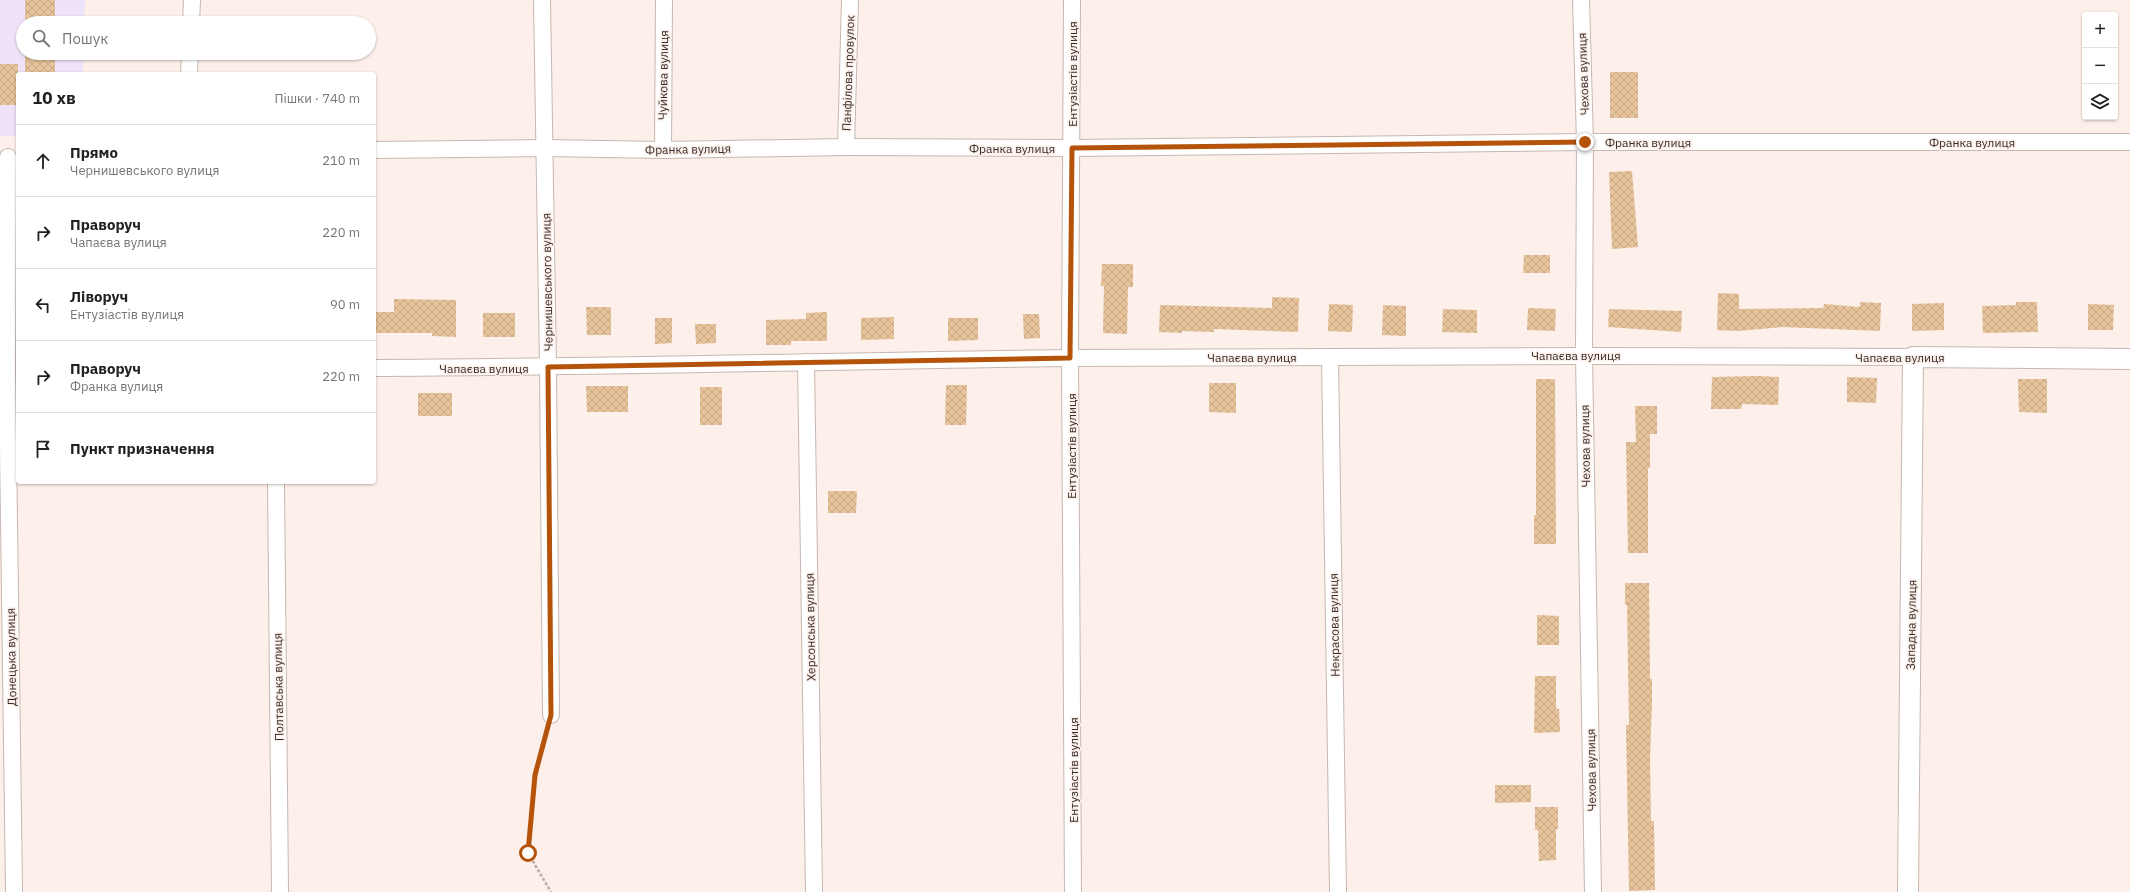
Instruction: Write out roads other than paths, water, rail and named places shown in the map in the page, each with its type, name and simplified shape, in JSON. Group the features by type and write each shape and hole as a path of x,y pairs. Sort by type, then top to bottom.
{"street":[{"path":"191,16 192,0"},
{"name":"Чернишевського вулиця","path":"542,0 548,367 551,715"},
{"name":"Чуйкова вулиця","path":"663,150 664,0"},
{"name":"Панфілова провулок","path":"846,147 850,0"},
{"name":"Ентузіастів вулиця","path":"1072,0 1070,358 1073,892"},
{"name":"Чехова вулиця","path":"1581,0 1585,142 1584,355 1593,892"},
{"path":"189,72 190,60"},
{"name":"Франка вулиця","path":"376,150 544,148 663,150 846,147 1072,148 1585,142 2130,142"},
{"name":"Донецька вулиця","path":"9,157 8,371 14,892"},
{"name":"Чапаєва вулиця","path":"376,368 548,367 1070,358 1584,355 2130,359"},
{"name":"Некрасова вулиця","path":"1330,357 1338,892"},
{"name":"Западна вулиця","path":"1908,892 1914,357"},
{"name":"Херсонська вулиця","path":"806,362 814,892"},
{"name":"Полтавська вулиця","path":"276,484 280,892"}]}
